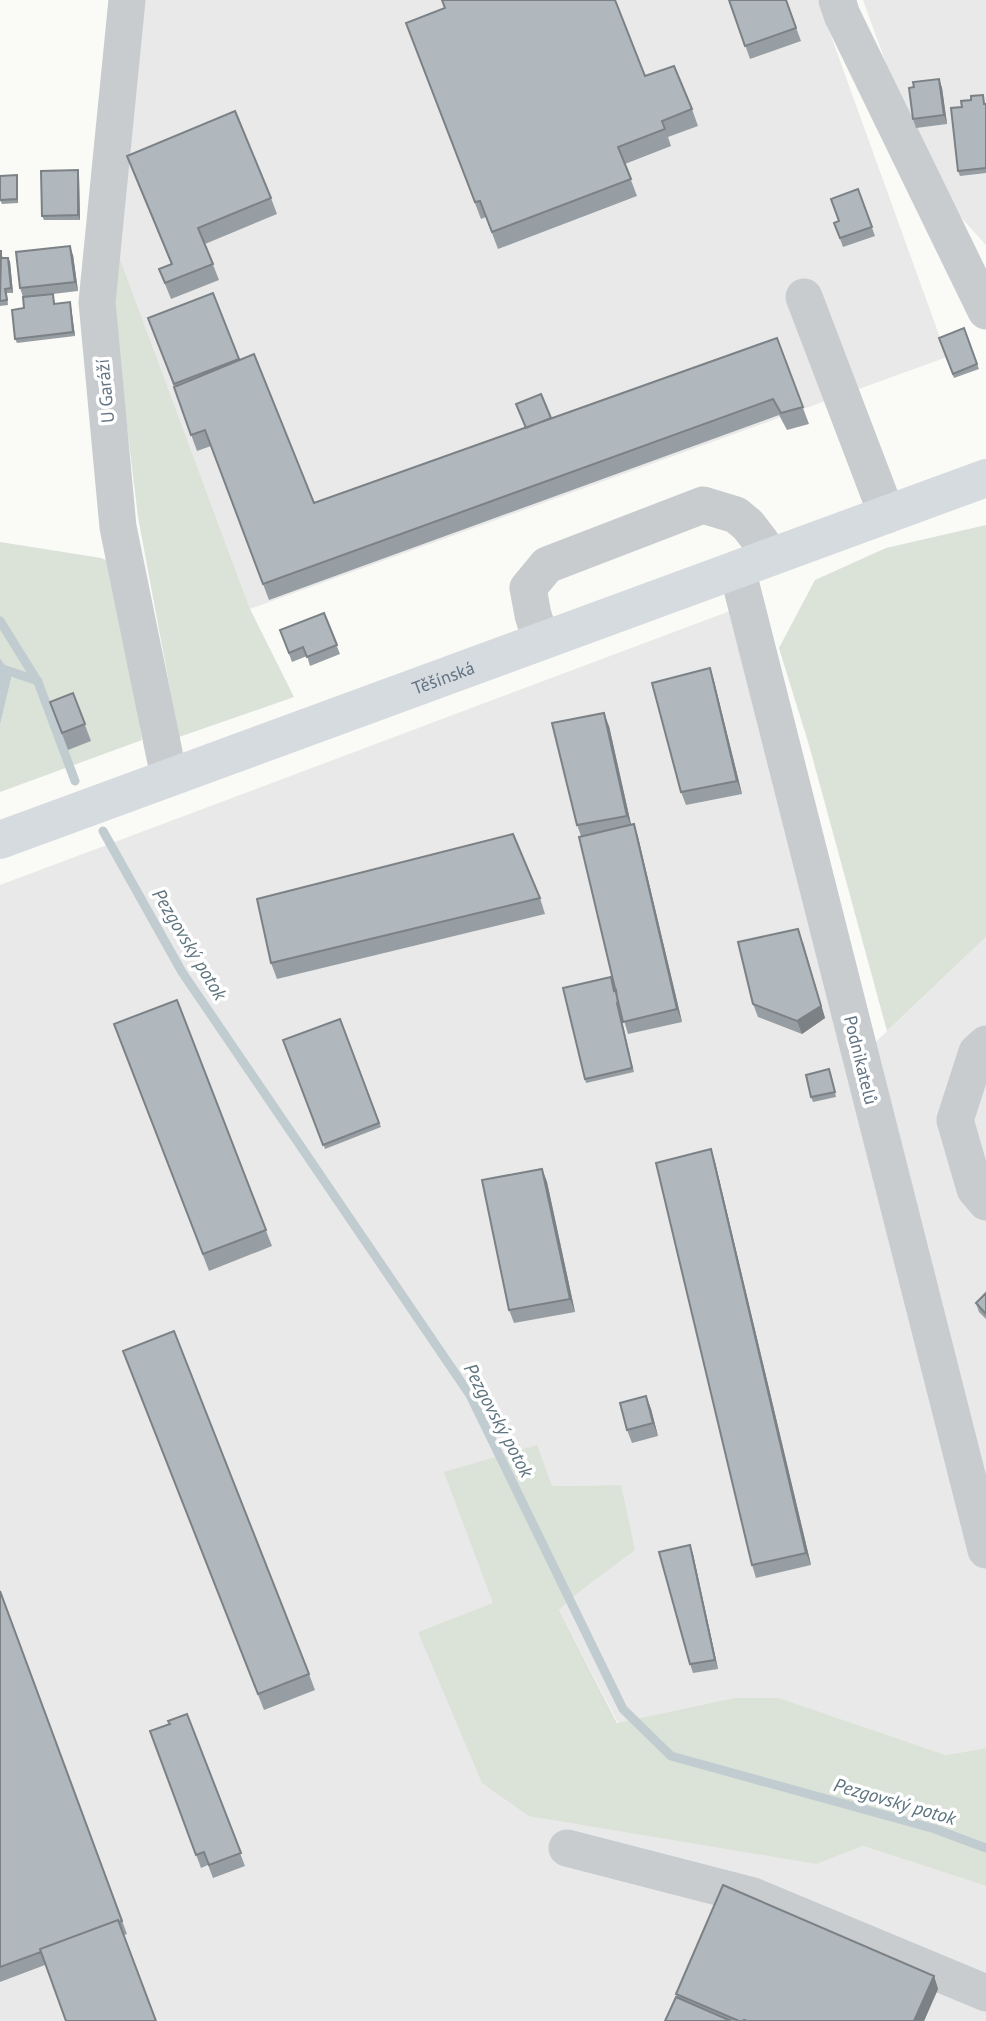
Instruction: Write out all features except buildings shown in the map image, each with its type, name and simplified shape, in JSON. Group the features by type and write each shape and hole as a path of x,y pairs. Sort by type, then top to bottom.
{"main road":[{"name":"Těšínská","path":"0,840 986,478"}],"street":[{"name":"U Garáží","path":"127,0 97,302 118,527 169,777"},
{"path":"837,0 986,311"},
{"path":"804,297 887,515"},
{"path":"541,640 528,587 547,565 703,505 736,515 748,525 761,542 754,563"},
{"name":"Podnikatelů","path":"754,563 974,1460 986,1550"},
{"path":"986,1044 977,1052 955,1120 975,1189 986,1202"},
{"path":"567,1848 752,1896 986,1993"}],"shaded area":[{"path":"120,0 818,0 947,357 250,609 119,256"},
{"path":"863,0 986,0 986,245 929,182"},
{"path":"119,256 250,609 294,697 179,737 138,517 113,311"},
{"path":"986,525 986,937 887,1031 809,745 779,648 815,580 886,548"},
{"path":"0,542 101,558 114,563 142,740 0,792 0,725 12,675 0,658"},
{"path":"746,605 861,1056 986,937 986,1748 946,1755 779,1698 734,1698 618,1723 559,1610 584,1588 621,1485 552,1486 494,1603 418,1632 817,1864 863,1846 986,1886 986,2021 0,2021 0,885"},
{"path":"0,658 12,675 0,725"},
{"path":"537,1445 552,1486 621,1485 635,1550 559,1610 617,1723 734,1698 779,1698 946,1755 986,1748 986,1886 863,1846 817,1864 529,1816 482,1783 418,1632 493,1603 444,1472"}],"waterway":[{"name":"Pezgovský potok","path":"0,621 38,682 75,781"},
{"path":"0,668 38,681"},
{"name":"Pezgovský potok","path":"103,831 182,972 470,1395 623,1709 671,1756 935,1829 986,1848"}]}
